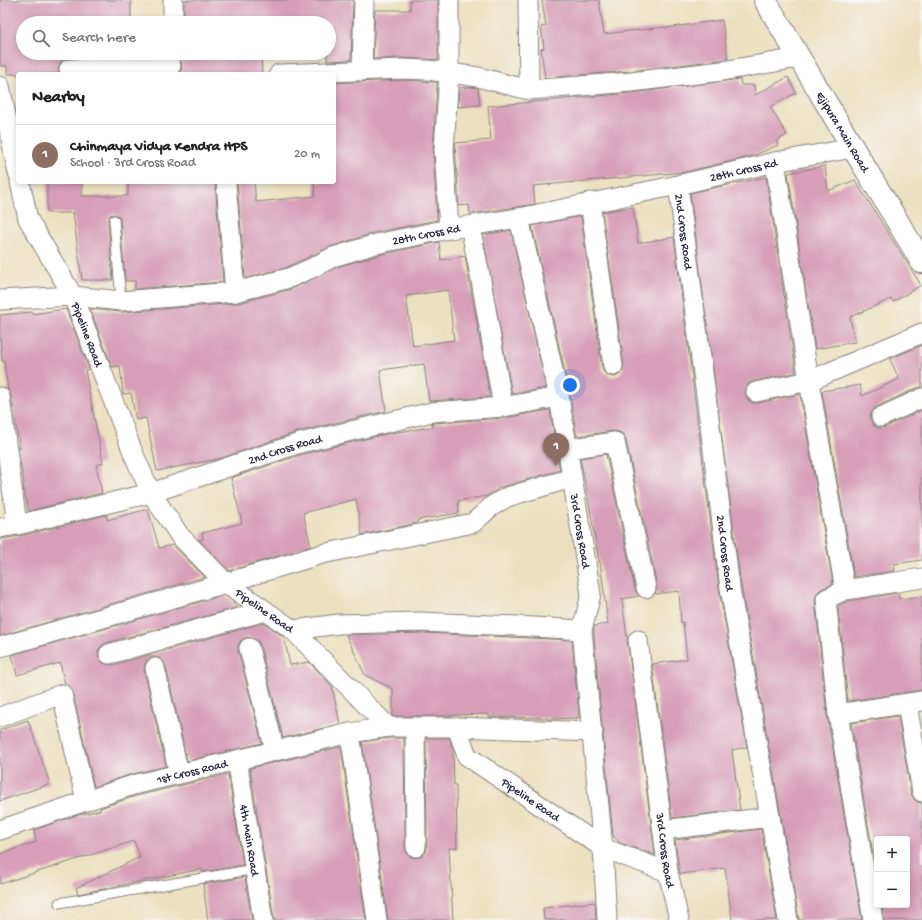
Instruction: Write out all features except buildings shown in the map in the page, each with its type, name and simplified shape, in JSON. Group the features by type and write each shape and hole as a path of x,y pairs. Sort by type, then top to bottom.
{"street":[{"path":"173,16 174,0"},
{"path":"362,71 364,0"},
{"path":"449,0 449,73 444,150 449,229"},
{"path":"528,0 529,90"},
{"name":"Ejipura Main Road","path":"765,0 922,262"},
{"path":"334,72 402,69 428,70 478,77 529,90 631,82 722,71 799,58"},
{"path":"69,69 171,64"},
{"path":"0,86 16,163"},
{"name":"28th Cross Rd","path":"0,300 73,296 121,301 235,292 289,278 333,257 376,244 449,229 519,218 590,202 678,185 775,162 853,148"},
{"path":"775,162 809,381 845,590"},
{"name":"Pipeline Road","path":"20,184 28,220 73,296 134,456 152,493 180,536 226,583 294,630 388,727"},
{"path":"226,184 235,292"},
{"name":"2nd Cross Road","path":"678,185 730,588 788,920"},
{"path":"590,202 613,366"},
{"name":"3rd Cross Road","path":"519,218 559,397 591,594 582,630 593,732 603,848 607,920"},
{"path":"470,226 503,406"},
{"path":"756,392 809,381 922,333"},
{"name":"2nd Cross Road","path":"0,397 8,527 152,493 300,443 432,412 503,406 559,397"},
{"path":"881,418 922,398"},
{"path":"567,449 616,442 646,588"},
{"path":"0,647 226,583 322,554 473,523 492,506 507,497 572,478"},
{"path":"873,920 838,714 826,599 845,590 922,578"},
{"path":"109,654 265,611"},
{"path":"294,630 339,624 420,622 582,630"},
{"name":"3rd Cross Road","path":"638,640 668,872 679,920"},
{"path":"249,648 275,751"},
{"path":"155,668 180,774"},
{"path":"0,717 62,694 86,801"},
{"path":"838,714 914,702 922,792"},
{"path":"388,727 457,727 593,732"},
{"name":"1st Cross Road","path":"0,830 133,785 350,733 388,727"},
{"path":"415,727 416,847"},
{"name":"Pipeline Road","path":"457,727 467,756 603,848 668,872"},
{"path":"350,733 377,920"},
{"name":"4th Main Road","path":"237,760 263,920"},
{"path":"663,830 770,817"}],"lane":[{"path":"114,220 121,301"},
{"path":"60,903 255,869"}],"place":[{"name":"Chinmaya Vidya Kendra HPS","path":"556,466"}]}
